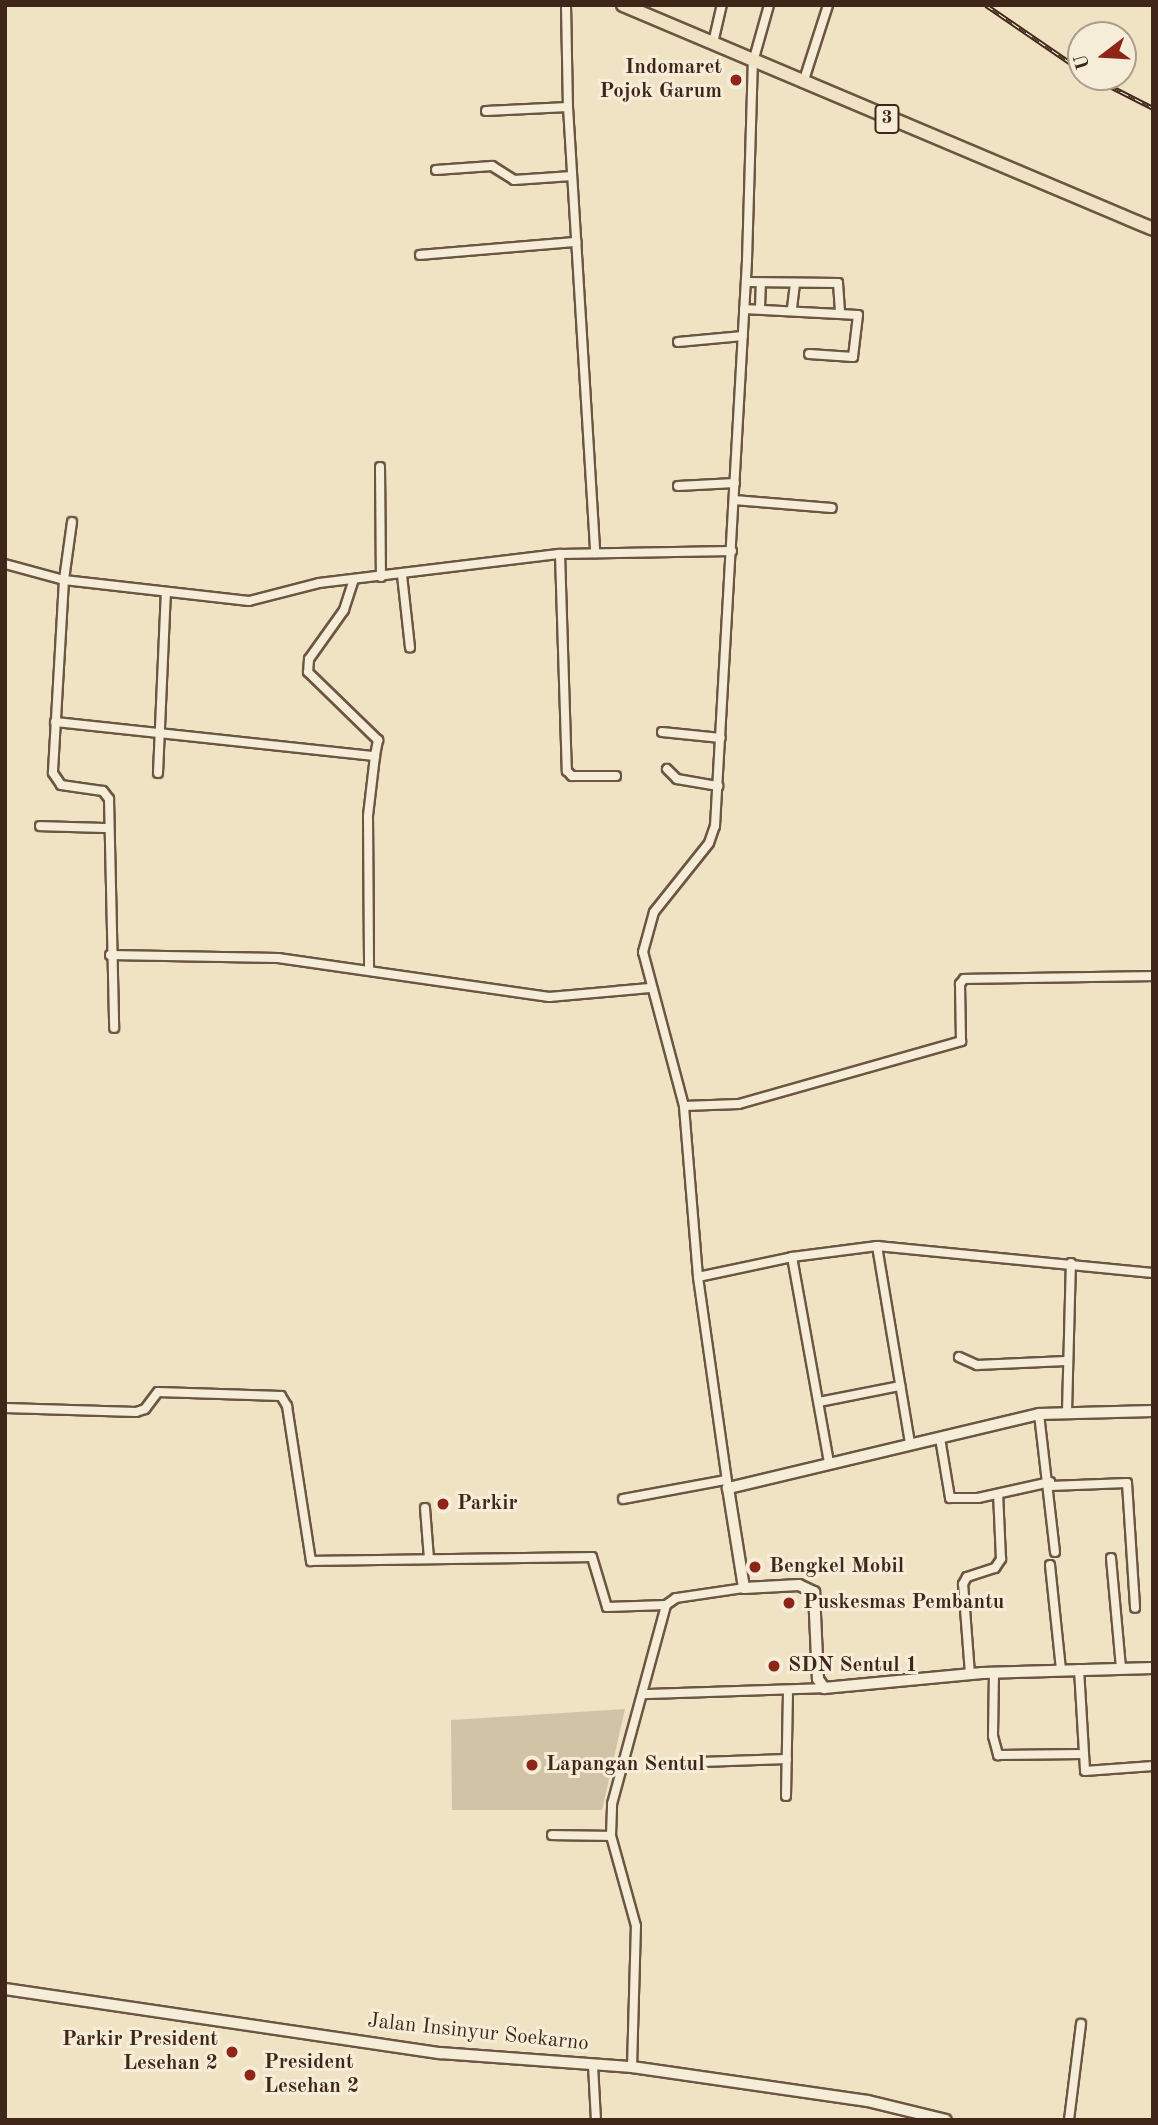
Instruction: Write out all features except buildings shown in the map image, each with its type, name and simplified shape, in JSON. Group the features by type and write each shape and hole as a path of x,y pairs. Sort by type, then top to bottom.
{"highway":[{"name":"3","path":"623,5 1153,229"}],"main road":[{"name":"Jalan Insinyur Soekarno","path":"5,1989 440,2053 632,2067 868,2101 946,2120"}],"street":[{"path":"566,5 568,107 595,553"},
{"path":"713,43 722,5"},
{"path":"744,1588 698,1277 684,1107 650,988 643,952 646,932 662,898 713,835 721,738 748,256 753,62 769,5"},
{"path":"803,83 828,5"},
{"path":"486,111 568,107"},
{"path":"436,170 492,166 514,180 572,176"},
{"path":"420,255 576,242"},
{"path":"746,282 839,283 840,312"},
{"path":"760,309 761,283"},
{"path":"792,308 795,283"},
{"path":"744,309 792,308 840,312 859,318 855,355 809,354"},
{"path":"678,342 743,336"},
{"path":"380,467 382,577"},
{"path":"678,486 735,483"},
{"path":"734,500 832,508"},
{"path":"72,522 64,580 54,777 61,785 106,793 114,1028"},
{"path":"5,564 64,580 249,601 309,584 402,575 560,554 732,551"},
{"path":"560,554 567,771 572,776 616,776"},
{"path":"402,575 410,648"},
{"path":"354,579 334,628 307,665 312,678 378,740 368,816 369,969"},
{"path":"158,774 166,593"},
{"path":"55,722 375,756"},
{"path":"662,732 721,738"},
{"path":"667,769 677,779 718,786"},
{"path":"40,826 109,828"},
{"path":"110,955 244,955 369,969 549,997 650,988"},
{"path":"684,1107 739,1104 961,1041 960,984 964,979 1153,976"},
{"path":"698,1277 792,1256 877,1246 1153,1273"},
{"path":"877,1246 911,1443"},
{"path":"792,1256 829,1462"},
{"path":"1067,1412 1066,1361 1071,1263"},
{"path":"959,1357 977,1365 1066,1361"},
{"path":"820,1402 900,1387"},
{"path":"5,1408 136,1412 148,1406 158,1392 281,1396 287,1406 308,1559 592,1558 607,1607 666,1605 676,1598 744,1588 799,1585 814,1592 818,1679 824,1688"},
{"path":"623,1499 727,1484 1039,1414 1153,1411"},
{"path":"1039,1414 1050,1484 1055,1552"},
{"path":"940,1438 950,1498 998,1494 1050,1484 1128,1485 1135,1608"},
{"path":"970,1674 963,1584 967,1577 995,1568 1001,1559 998,1494"},
{"path":"425,1508 429,1559"},
{"path":"1111,1558 1121,1667"},
{"path":"1050,1565 1061,1670"},
{"path":"632,2067 636,1926 611,1836 612,1804 645,1694 666,1605"},
{"path":"645,1694 824,1688 994,1672 1153,1668"},
{"path":"1079,1669 1083,1754 1087,1773 1153,1766"},
{"path":"994,1672 993,1736 998,1755 1083,1754"},
{"path":"786,1796 788,1690"},
{"path":"701,1762 787,1759"},
{"path":"552,1835 611,1836"},
{"path":"1069,2120 1081,2024"},
{"path":"593,2065 596,2120"}],"shaded area":[{"name":"Lapangan Sentul","path":"625,1709 602,1810 452,1810 451,1720"}],"railway":[{"path":"986,5 1067,60"},
{"path":"1120,91 1153,108"}],"place":[{"name":"Indomaret Pojok Garum","path":"736,80"},
{"name":"Parkir","path":"443,1504"},
{"name":"Bengkel Mobil","path":"755,1567"},
{"name":"Puskesmas Pembantu","path":"789,1603"},
{"name":"SDN Sentul 1","path":"774,1666"},
{"name":"Lapangan Sentul","path":"532,1765"},
{"name":"Parkir President Lesehan 2","path":"232,2052"},
{"name":"President Lesehan 2","path":"250,2075"}]}
